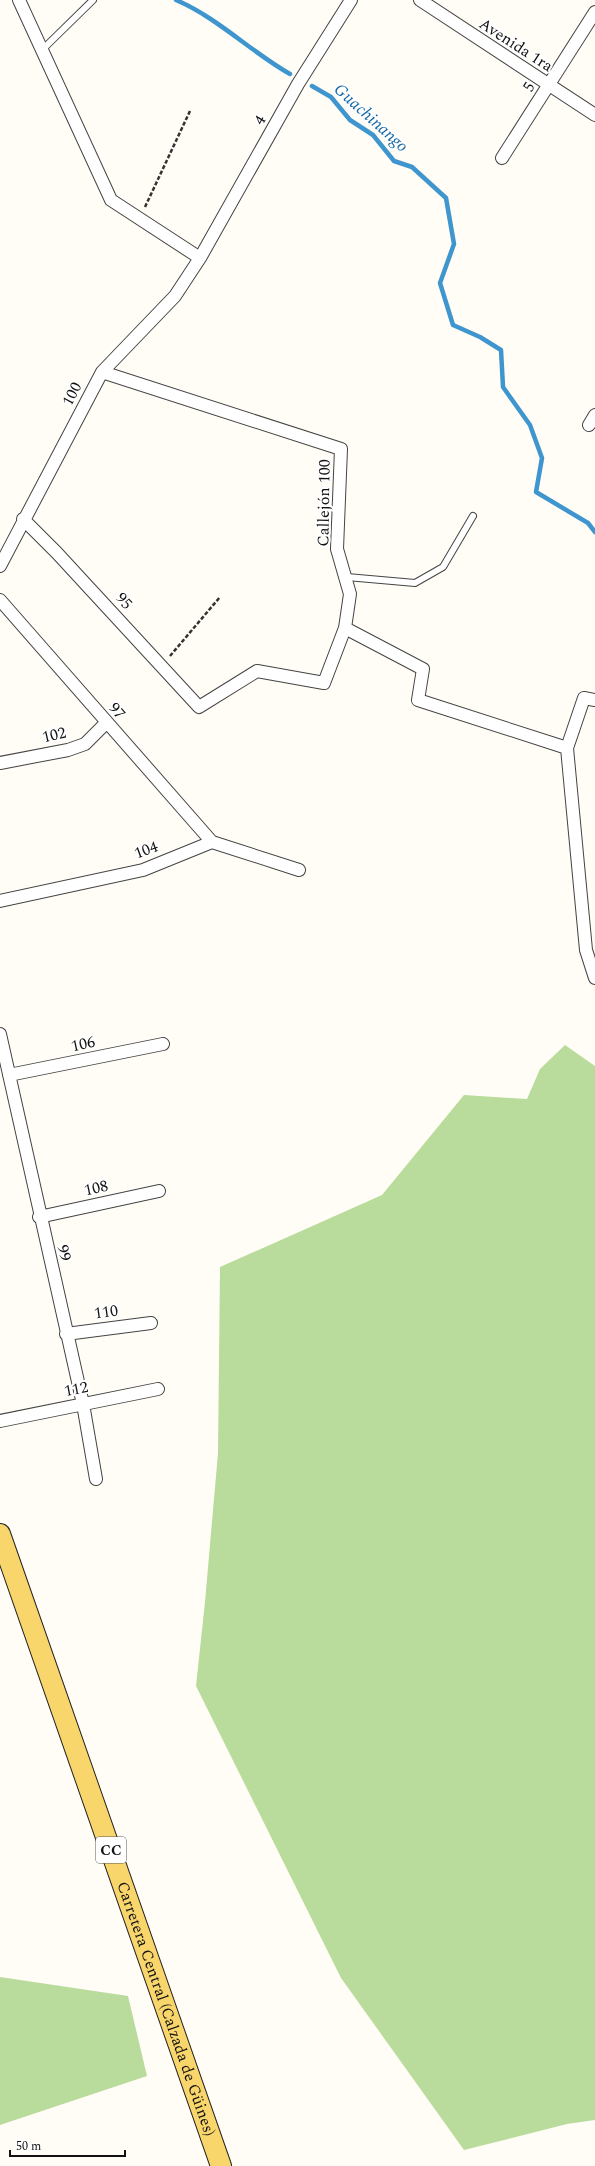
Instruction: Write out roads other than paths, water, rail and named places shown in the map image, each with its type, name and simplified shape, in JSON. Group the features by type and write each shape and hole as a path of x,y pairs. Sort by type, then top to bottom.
{"main road":[{"name":"Carretera Central (Calzada de Güines)","path":"0,1534 221,2166"}],"street":[{"path":"19,0 110,200 200,258"},
{"name":"4","path":"200,258 298,84 351,0"},
{"name":"Avenida 1ra","path":"420,0 595,115"},
{"name":"5","path":"502,158 595,12"},
{"name":"100","path":"0,566 23,519 102,372 175,296 200,258"},
{"name":"Callejón 100","path":"102,372 341,449 338,549 347,577 350,594 346,628 324,683 258,671 199,707"},
{"name":"95","path":"23,519 58,553 199,707"},
{"name":"97","path":"0,600 106,723 212,842"},
{"path":"346,628 423,669 418,700 567,748"},
{"path":"589,699 567,748 586,950 595,978"},
{"name":"102","path":"0,763 68,750 85,744 106,723"},
{"path":"212,842 299,870"},
{"name":"104","path":"0,901 143,870 212,842"},
{"name":"99","path":"0,1034 39,1217 82,1404 96,1479"},
{"name":"106","path":"9,1075 163,1044"},
{"name":"108","path":"39,1217 159,1190"},
{"name":"110","path":"66,1334 151,1322"},
{"name":"112","path":"0,1421 158,1389"}],"lane":[{"path":"42,50 93,0"},
{"path":"347,577 415,583 443,567 473,516"}],"waterway":[{"name":"Guachinango","path":"176,0 206,16 290,74"},
{"name":"Guachinango","path":"312,86 331,97 350,120 373,135 394,161 412,167 446,198 454,244 440,283 453,325 480,337 501,350 503,387 530,425 542,458 536,492 588,523 595,532"}]}
